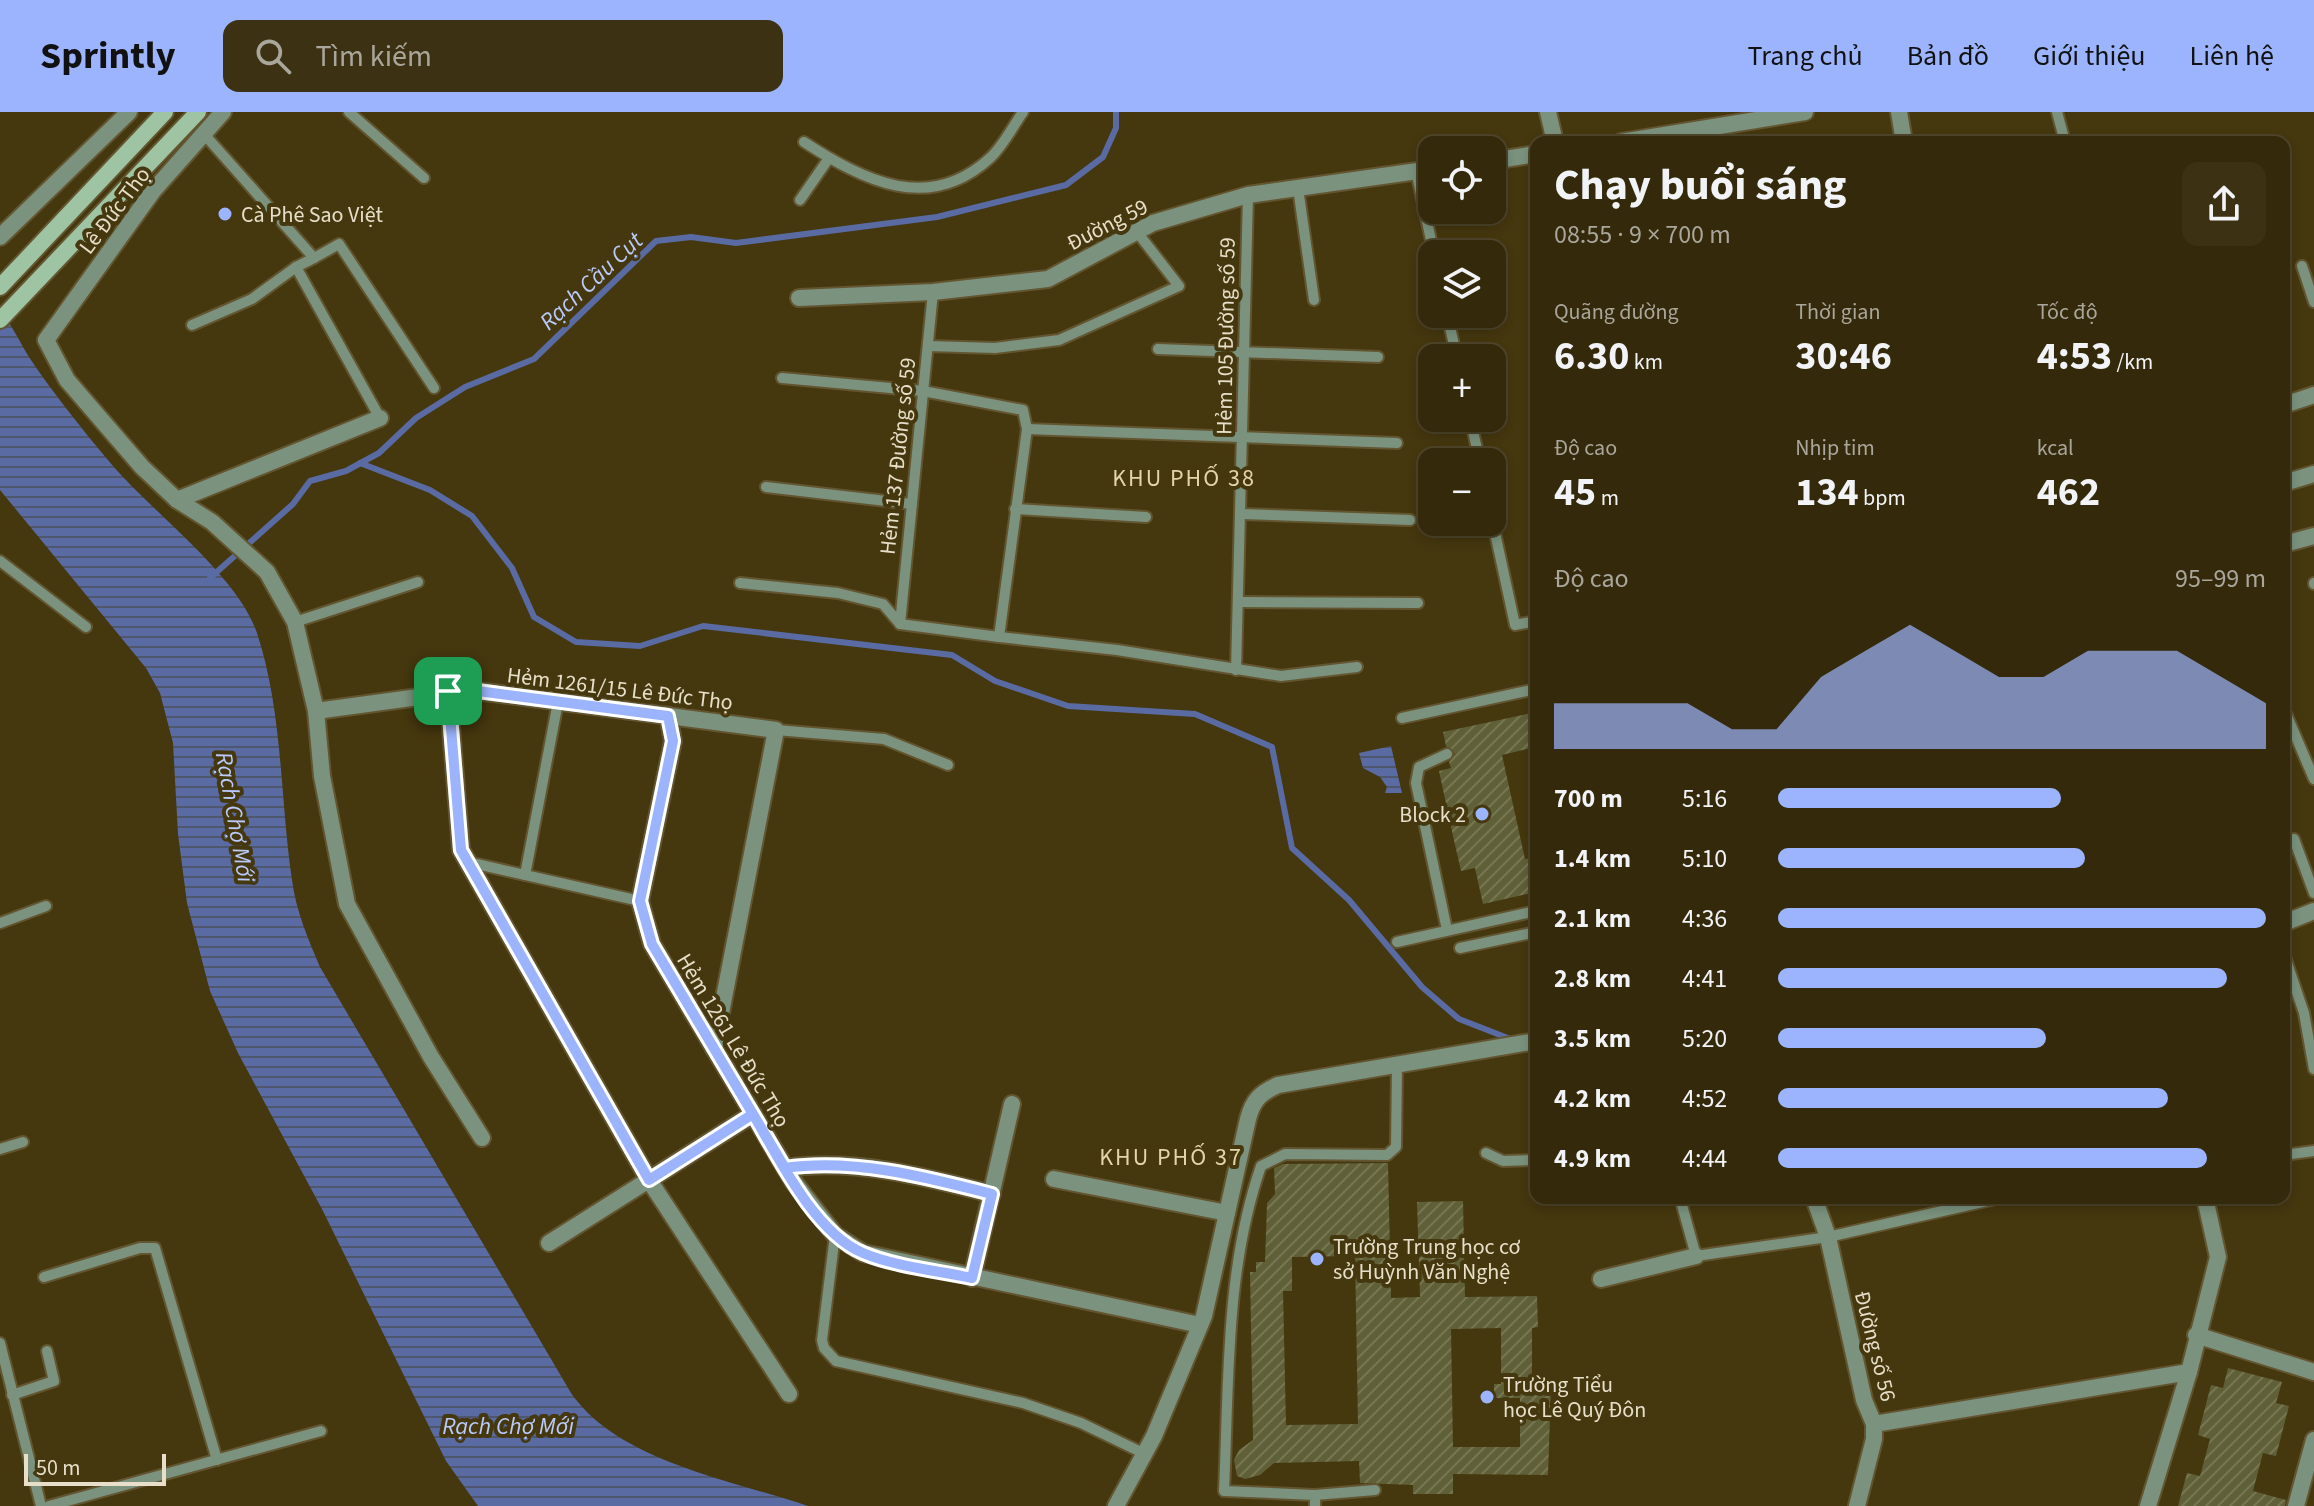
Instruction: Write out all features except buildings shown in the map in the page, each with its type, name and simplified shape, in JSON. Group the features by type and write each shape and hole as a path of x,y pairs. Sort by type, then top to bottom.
{"main road":[{"name":"Lê Đức Thọ","path":"0,287 165,112"},
{"name":"Lê Đức Thọ","path":"0,320 198,112"}],"street":[{"path":"0,237 129,112"},
{"name":"Lê Đức Thọ","path":"177,500 142,467 67,380 46,340 153,191 223,112"},
{"path":"1548,112 1554,136"},
{"path":"1653,136 1754,117 1805,112"},
{"path":"1899,112 1903,136"},
{"path":"1506,159 1530,155"},
{"name":"Đường 59","path":"799,298 933,292 1048,279 1153,223 1248,195 1418,171"},
{"path":"2290,403 2314,395"},
{"path":"177,500 380,418"},
{"path":"2290,481 2314,474"},
{"path":"177,500 212,522 267,572 295,622 316,711 322,776 347,904 431,1057 482,1138"},
{"path":"2290,542 2314,536"},
{"path":"448,691 461,850 466,861 649,1180 789,1394"},
{"name":"Hẻm 1261/15 Lê Đức Thọ","path":"316,711 448,691 776,730"},
{"name":"Hẻm 1261 Lê Đức Thọ","path":"668,716 673,741 640,901 652,944 785,1168 835,1235 863,1253 1200,1325"},
{"path":"714,1049 776,730"},
{"path":"2290,921 2314,911"},
{"path":"1116,1506 1145,1454 1200,1325 1252,1104 1261,1092 1278,1085 1530,1042"},
{"path":"972,1278 1012,1104"},
{"path":"549,1243 753,1114"},
{"path":"785,1168 811,1164 861,1167 992,1194"},
{"path":"1054,1179 1227,1213"},
{"name":"Đường số 56","path":"1816,1204 1828,1237 1864,1400 1874,1424 1874,1439 1857,1506"},
{"path":"2148,1506 2189,1372 2218,1257 2206,1204"},
{"path":"1601,1279 1696,1256"},
{"path":"2196,1335 2314,1372"},
{"path":"1874,1424 2189,1372"},
{"path":"2296,1506 2314,1440"}],"lane":[{"path":"349,112 424,178"},
{"path":"804,142 851,172 908,190 954,183 992,157 1023,112"},
{"path":"2057,112 2063,136"},
{"path":"204,134 314,258"},
{"path":"800,200 829,158"},
{"path":"1298,188 1314,300"},
{"name":"Hẻm 105 Đường số 59","path":"1236,670 1248,195"},
{"path":"928,346 995,348 1059,340 1179,286 1137,232"},
{"path":"192,325 252,299 296,267 339,244 434,388"},
{"path":"2302,266 2314,302"},
{"path":"296,267 380,418"},
{"name":"Hẻm 137 Đường số 59","path":"900,624 933,292"},
{"path":"1158,349 1378,357"},
{"path":"782,378 923,391 1023,410 1027,429 999,637"},
{"path":"1027,429 1397,443"},
{"path":"766,487 912,504"},
{"path":"1015,509 1146,517"},
{"path":"1241,514 1410,520"},
{"path":"1496,536 1515,625 1530,622"},
{"path":"0,561 86,627"},
{"path":"295,622 418,582"},
{"path":"740,583 838,593 883,604 900,624 1117,650 1236,670 1281,676 1357,667"},
{"path":"1239,602 1418,603"},
{"path":"1402,718 1530,690"},
{"path":"525,875 558,702"},
{"path":"2290,723 2314,779"},
{"path":"776,730 884,739 948,765"},
{"path":"1447,754 1419,767 1416,783 1447,930"},
{"path":"2294,839 2314,893"},
{"path":"466,861 640,901"},
{"path":"0,923 46,906"},
{"path":"1397,942 1530,912"},
{"path":"1460,948 1530,933"},
{"path":"2290,972 2304,1013 2314,1069"},
{"path":"1375,1490 1315,1501 1224,1491 1234,1276 1249,1201 1261,1166 1285,1154 1387,1155 1396,1147 1397,1066"},
{"path":"0,1149 23,1142"},
{"path":"2290,1154 2314,1151"},
{"path":"1486,1153 1503,1161 1530,1160"},
{"path":"1682,1204 1696,1256 1828,1237 1974,1204"},
{"path":"835,1235 822,1340 824,1348 836,1361 1023,1403 1081,1423 1145,1454"},
{"path":"44,1277 140,1248 155,1248 217,1460"},
{"path":"0,1343 41,1506"},
{"path":"12,1395 54,1381 47,1351"},
{"path":"49,1506 321,1431"}],"water":[{"name":"Rạch Chợ Mới","path":"0,311 38,371 87,435 123,477 217,571 248,613 257,633 272,694 292,880 299,914 311,946 320,967 571,1393 592,1416 617,1436 646,1452 712,1477 808,1506 478,1506 446,1461 323,1211 238,1053 210,991 187,903 178,834 173,743 160,693 146,668 0,490"},
{"path":"1391,746 1402,793 1385,793 1387,787 1380,777 1363,768 1359,753"}],"waterway":[{"name":"Rạch Cầu Cụt","path":"210,578 293,504 310,481 346,471 379,453 416,418 465,387 534,359 656,241 691,237 736,243 937,217 1066,185 1103,157 1116,128 1116,112"},
{"path":"360,463 430,490 472,516 512,568 534,617 576,642 640,646 703,626 952,655 995,681 1068,706 1195,714 1272,747 1292,848 1349,900 1422,987 1459,1019 1513,1040"}],"place":[{"name":"Cà Phê Sao Việt","path":"225,214"},
{"name":"Block 2","path":"1482,814"},
{"name":"Trường Trung học cơ sở Huỳnh Văn Nghệ","path":"1317,1259"},
{"name":"Trường Tiểu học Lê Quý Đôn","path":"1487,1397"}],"district":[{"name":"KHU PHỐ 38","path":"1184,478"},
{"name":"KHU PHỐ 37","path":"1171,1157"}],"route":[{"path":"448,691 461,850 649,1180 753,1114 785,1168 793,1181 835,1235 863,1253 972,1278 992,1194 861,1167 811,1164 785,1168 753,1114 652,944 640,901 673,741 668,716 470,690 448,691"}]}
